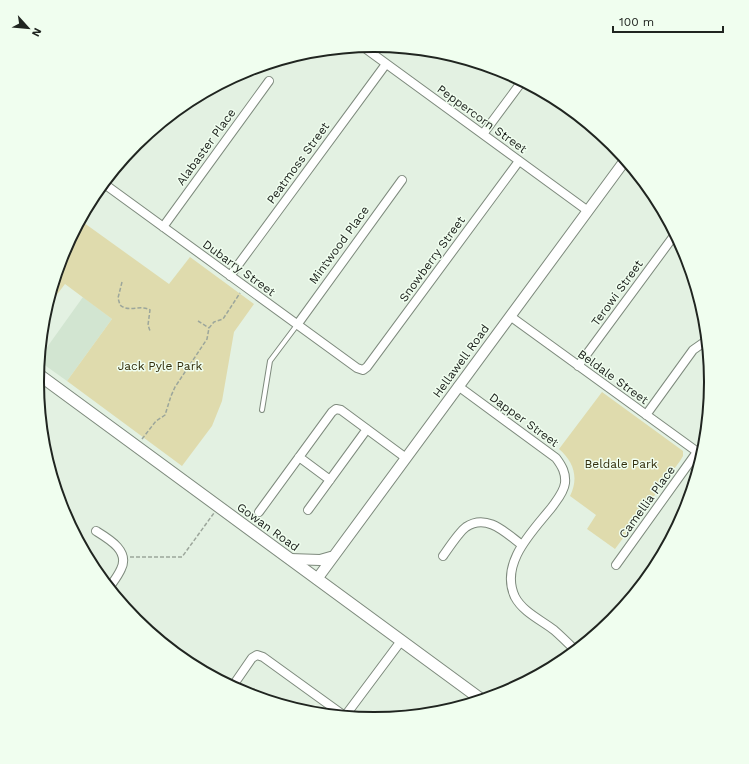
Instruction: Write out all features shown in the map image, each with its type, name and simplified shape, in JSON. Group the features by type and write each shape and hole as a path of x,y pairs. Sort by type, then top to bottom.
{"main road":[{"name":"Gowan Road","path":"44,379 477,696"}],"street":[{"name":"Peppercorn Street","path":"370,52 588,211"},
{"name":"Peatmoss Street","path":"230,276 386,64"},
{"name":"Alabaster Place","path":"163,227 268,82"},
{"path":"483,134 519,85"},
{"name":"Snowberry Street","path":"363,370 367,367 519,161"},
{"name":"Hellawell Road","path":"317,578 623,164"},
{"name":"Mintwood Place","path":"296,325 402,180"},
{"name":"Dubarry Street","path":"108,187 296,325 357,368 363,370"},
{"name":"Terowi Street","path":"578,366 672,238"},
{"name":"Beldale Street","path":"510,316 698,452"},
{"path":"646,415 693,350 702,343"},
{"name":"Dapper Street","path":"458,386 556,458 564,469 565,483 560,496 522,545 515,557 511,572 510,584 515,598 522,607 553,630 572,647"},
{"path":"259,512 332,412 336,409 341,410 406,458"},
{"path":"308,510 367,429"},
{"path":"299,457 330,480"},
{"name":"Camellia Place","path":"616,565 696,459"},
{"path":"443,556 465,527 479,522 496,525 522,545"},
{"path":"96,531 120,549 124,557 124,564 112,583"},
{"path":"290,559 320,560 334,556"},
{"path":"348,712 401,641"},
{"path":"236,682 252,658 257,655 263,657 337,711"}],"lane":[{"path":"262,410 270,362 296,325"}],"path":[{"path":"122,282 118,298 120,305 128,309 145,307 150,310 148,325 150,331"},
{"path":"142,439 156,421 165,415 175,387 207,339 209,328 214,322 223,319 244,286"},
{"path":"198,321 209,328"},
{"path":"124,557 182,557 218,507"}],"shaded area":[{"path":"83,297 112,319 67,381 45,365 46,348"}],"green space":[{"name":"Jack Pyle Park","path":"85,223 169,284 190,257 254,304 234,332 222,401 212,426 182,466 67,381 112,319 65,284 55,298 69,256"},
{"name":"Beldale Park","path":"602,392 683,451 683,456 680,461 615,549 587,529 596,515 570,496 574,483 574,471 568,459 559,449"}]}
